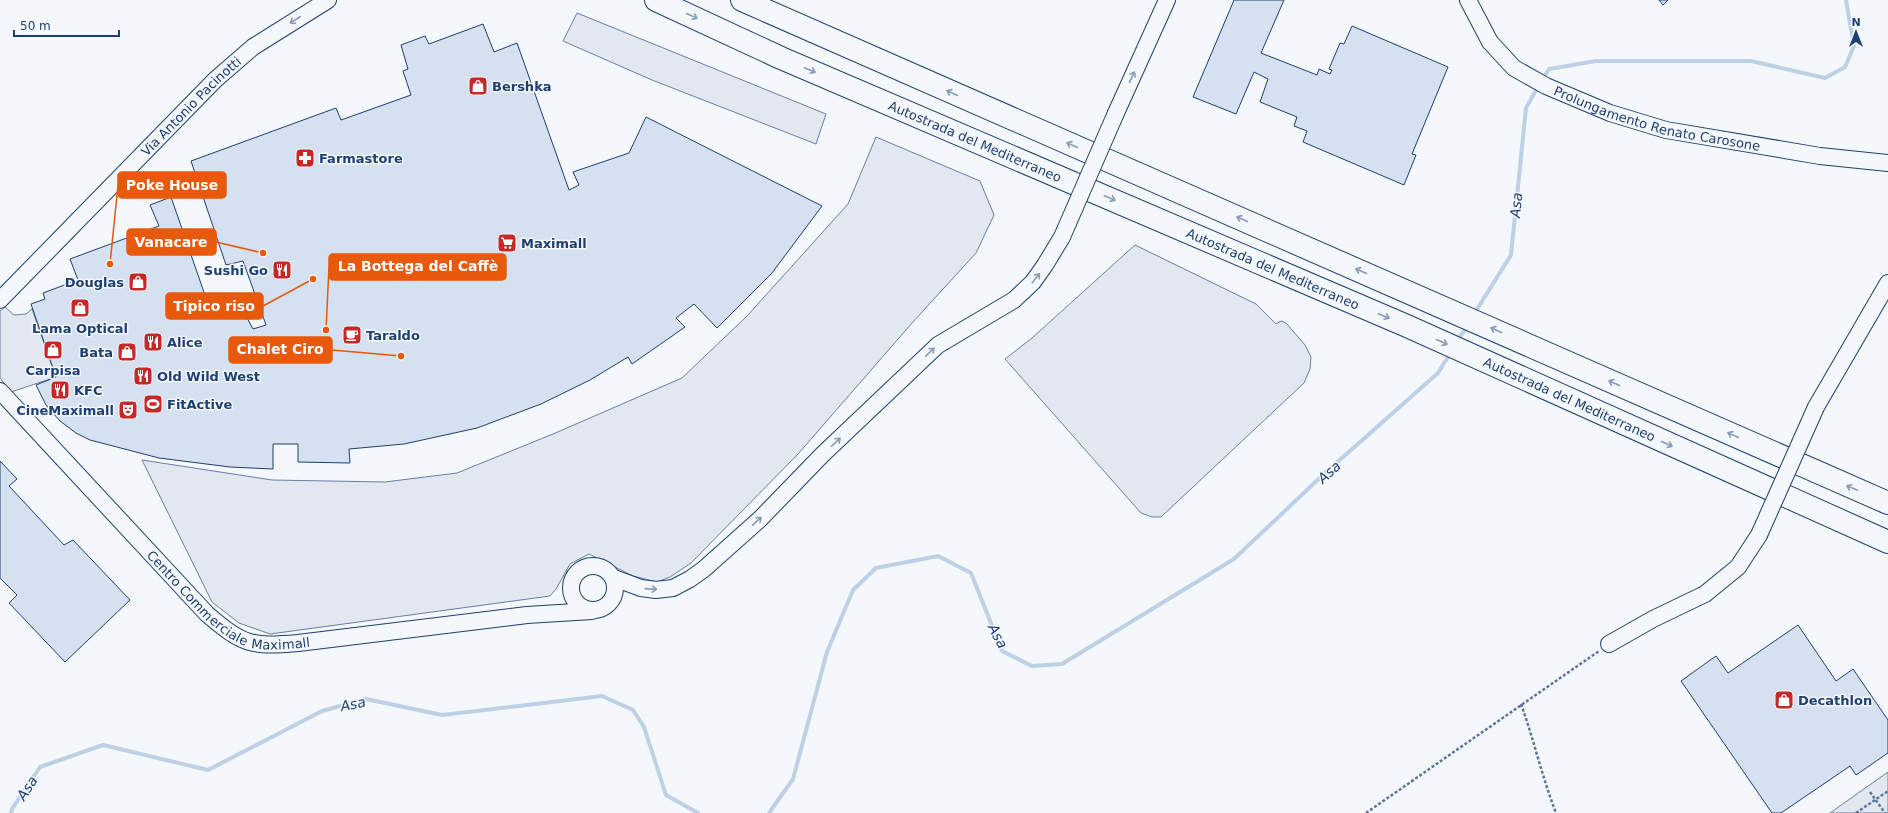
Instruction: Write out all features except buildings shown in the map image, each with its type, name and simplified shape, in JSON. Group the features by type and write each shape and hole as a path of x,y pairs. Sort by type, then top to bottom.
{"highway":[{"name":"Autostrada del Mediterraneo","path":"656,0 789,61 1407,326 1888,542"},
{"path":"742,0 1888,503"},
{"path":"1795,501 1819,524 1888,555"}],"street":[{"name":"Via Antonio Pacinotti","path":"0,300 214,80 253,47 328,0"},
{"path":"614,578 615,594 612,601 606,606 592,610 579,606 571,594 570,587 575,574 587,566 595,565 609,572 614,578 641,588 656,590 673,588 690,579 704,569 760,519 823,454 938,345 1014,300 1033,282 1046,265 1062,237 1116,112 1167,0"},
{"name":"Prolungamento Renato Carosone","path":"1468,0 1490,42 1514,68 1546,86 1610,113 1674,131 1820,156 1888,163"},
{"path":"1609,644 1653,619 1705,594 1738,566 1759,535 1816,407 1888,283"},
{"name":"Centro Commerciale Maximall","path":"0,391 206,614 227,632 247,642 267,646 527,615 592,610"},
{"name":"Centro Commerciale Maximall","path":"527,615 555,602 564,596 570,587"}],"path":[{"path":"1366,813 1609,644"},
{"path":"1521,704 1533,736 1545,784 1556,813"},
{"path":"1856,813 1888,791"},
{"path":"1870,792 1885,813"}],"shaded area":[{"path":"577,13 826,114 816,144 652,80 563,41"},
{"path":"876,137 980,181 994,215 976,253 912,323 798,454 691,563 670,577 657,582 633,576 589,554 570,564 556,589 550,596 270,634 239,623 212,602 142,460 272,480 385,482 457,473 553,434 682,378 747,316 848,204"},
{"path":"1135,245 1256,304 1276,324 1281,321 1286,323 1305,345 1311,357 1310,369 1304,383 1161,517 1152,517 1141,513 1005,359 1032,338"},
{"path":"5,307 14,315 26,314 32,309 56,377 11,392 0,378 0,311"},
{"path":"1888,772 1888,813 1830,813"}],"waterway":[{"name":"Asa","path":"1542,80 1549,69 1596,61 1751,61 1825,78 1845,67 1854,46 1846,0"},
{"name":"Asa","path":"1474,314 1511,255 1526,108 1539,85"},
{"name":"Asa","path":"1457,341 1468,325"},
{"name":"Asa","path":"769,813 793,779 827,652 853,590 876,568 938,556 971,573 1002,651 1032,666 1062,664 1234,559 1325,473 1438,373 1451,352"},
{"name":"Asa","path":"11,813 12,809 40,767 103,745 208,770 322,711 366,699 442,715 602,696 633,710 644,727 666,795 698,813"}],"place":[{"name":"Bershka","path":"478,86"},
{"name":"Farmastore","path":"305,158"},
{"name":"Maximall","path":"507,243"},
{"name":"Vanacare","path":"263,253"},
{"name":"Poke House","path":"110,264"},
{"name":"Sushi Go","path":"282,270"},
{"name":"Tipico riso","path":"313,279"},
{"name":"Douglas","path":"138,282"},
{"name":"Lama Optical","path":"80,308"},
{"name":"La Bottega del Caffè","path":"326,330"},
{"name":"Taraldo","path":"352,335"},
{"name":"Alice","path":"153,342"},
{"name":"Carpisa","path":"53,350"},
{"name":"Bata","path":"127,352"},
{"name":"Chalet Ciro","path":"401,356"},
{"name":"Old Wild West","path":"143,376"},
{"name":"KFC","path":"60,390"},
{"name":"FitActive","path":"153,404"},
{"name":"CineMaximall","path":"128,410"},
{"name":"Decathlon","path":"1784,700"}]}
